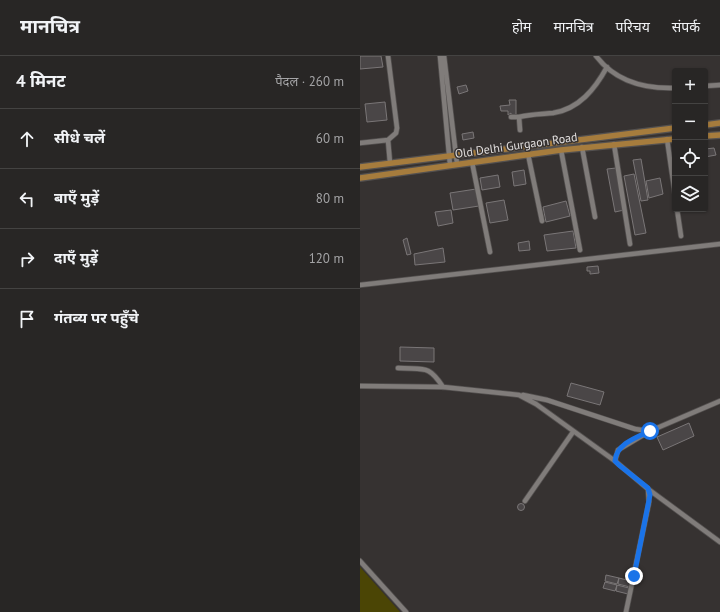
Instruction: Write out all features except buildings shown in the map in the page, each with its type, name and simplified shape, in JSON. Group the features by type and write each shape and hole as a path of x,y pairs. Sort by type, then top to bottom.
{"main road":[{"path":"708,125 720,123"},
{"name":"Old Delhi Gurgaon Road","path":"360,167 672,128"},
{"path":"708,136 720,137"},
{"name":"Old Delhi Gurgaon Road","path":"360,178 582,147 672,139"}],"street":[{"path":"360,143 388,140 396,133 397,128 388,56"},
{"path":"440,56 450,165"},
{"path":"444,56 457,164"},
{"path":"596,56 607,67 635,84 657,88 672,88"},
{"path":"510,117 555,112 574,107 597,84 607,67"},
{"path":"708,86 720,84"},
{"path":"519,117 520,130"},
{"path":"667,139 672,176"},
{"path":"388,140 390,163"},
{"path":"614,144 630,244"},
{"path":"582,147 595,217"},
{"path":"561,150 580,250"},
{"path":"528,154 542,221"},
{"path":"472,162 490,252"},
{"path":"677,212 681,236"},
{"path":"360,285 720,244"},
{"path":"398,368 428,370 434,374 443,387"},
{"path":"360,386 443,387 519,395 547,400 635,429 650,431"},
{"path":"519,395 536,404 615,461 648,488 720,542"},
{"path":"615,461 618,450 623,446 650,431 720,401"},
{"path":"525,501 573,432"},
{"path":"626,612 650,502 648,488"},
{"path":"360,560 406,612"}],"shaded area":[{"path":"360,567 400,612 360,612"}],"route":[{"path":"634,576 650,502 650,495 648,488 615,461 615,455 623,446 650,431"}]}
